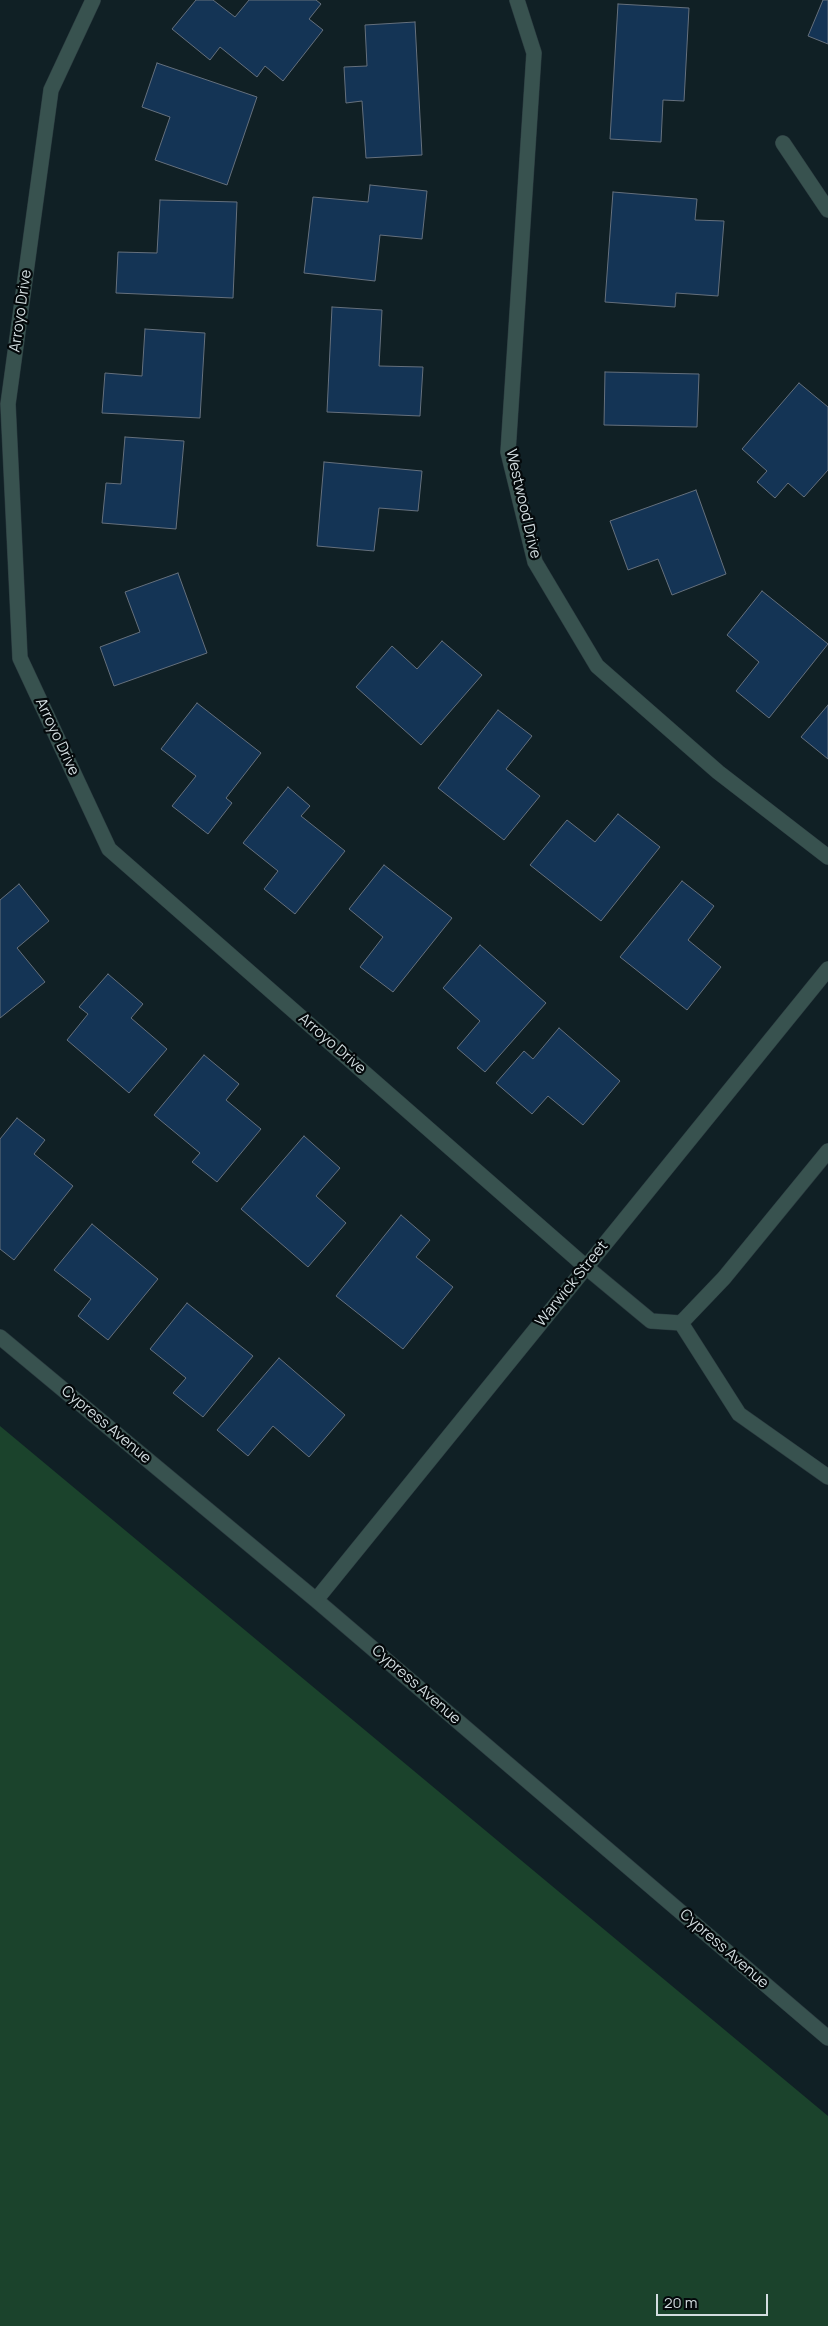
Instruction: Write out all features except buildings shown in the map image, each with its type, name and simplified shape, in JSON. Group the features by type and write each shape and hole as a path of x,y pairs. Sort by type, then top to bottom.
{"street":[{"name":"Arroyo Drive","path":"93,0 51,90 8,404 20,658 109,849 650,1321 681,1323"},
{"name":"Westwood Drive","path":"517,0 534,53 508,452 535,562 597,666 718,772 828,857"},
{"path":"783,143 828,210"},
{"name":"Warwick Street","path":"316,1600 828,969"},
{"path":"828,1151 724,1278 681,1323 739,1414 828,1477"},
{"name":"Cypress Avenue","path":"0,1337 316,1600 828,2038"}],"green space":[{"path":"0,1426 828,2116 828,2326 0,2326"}]}
